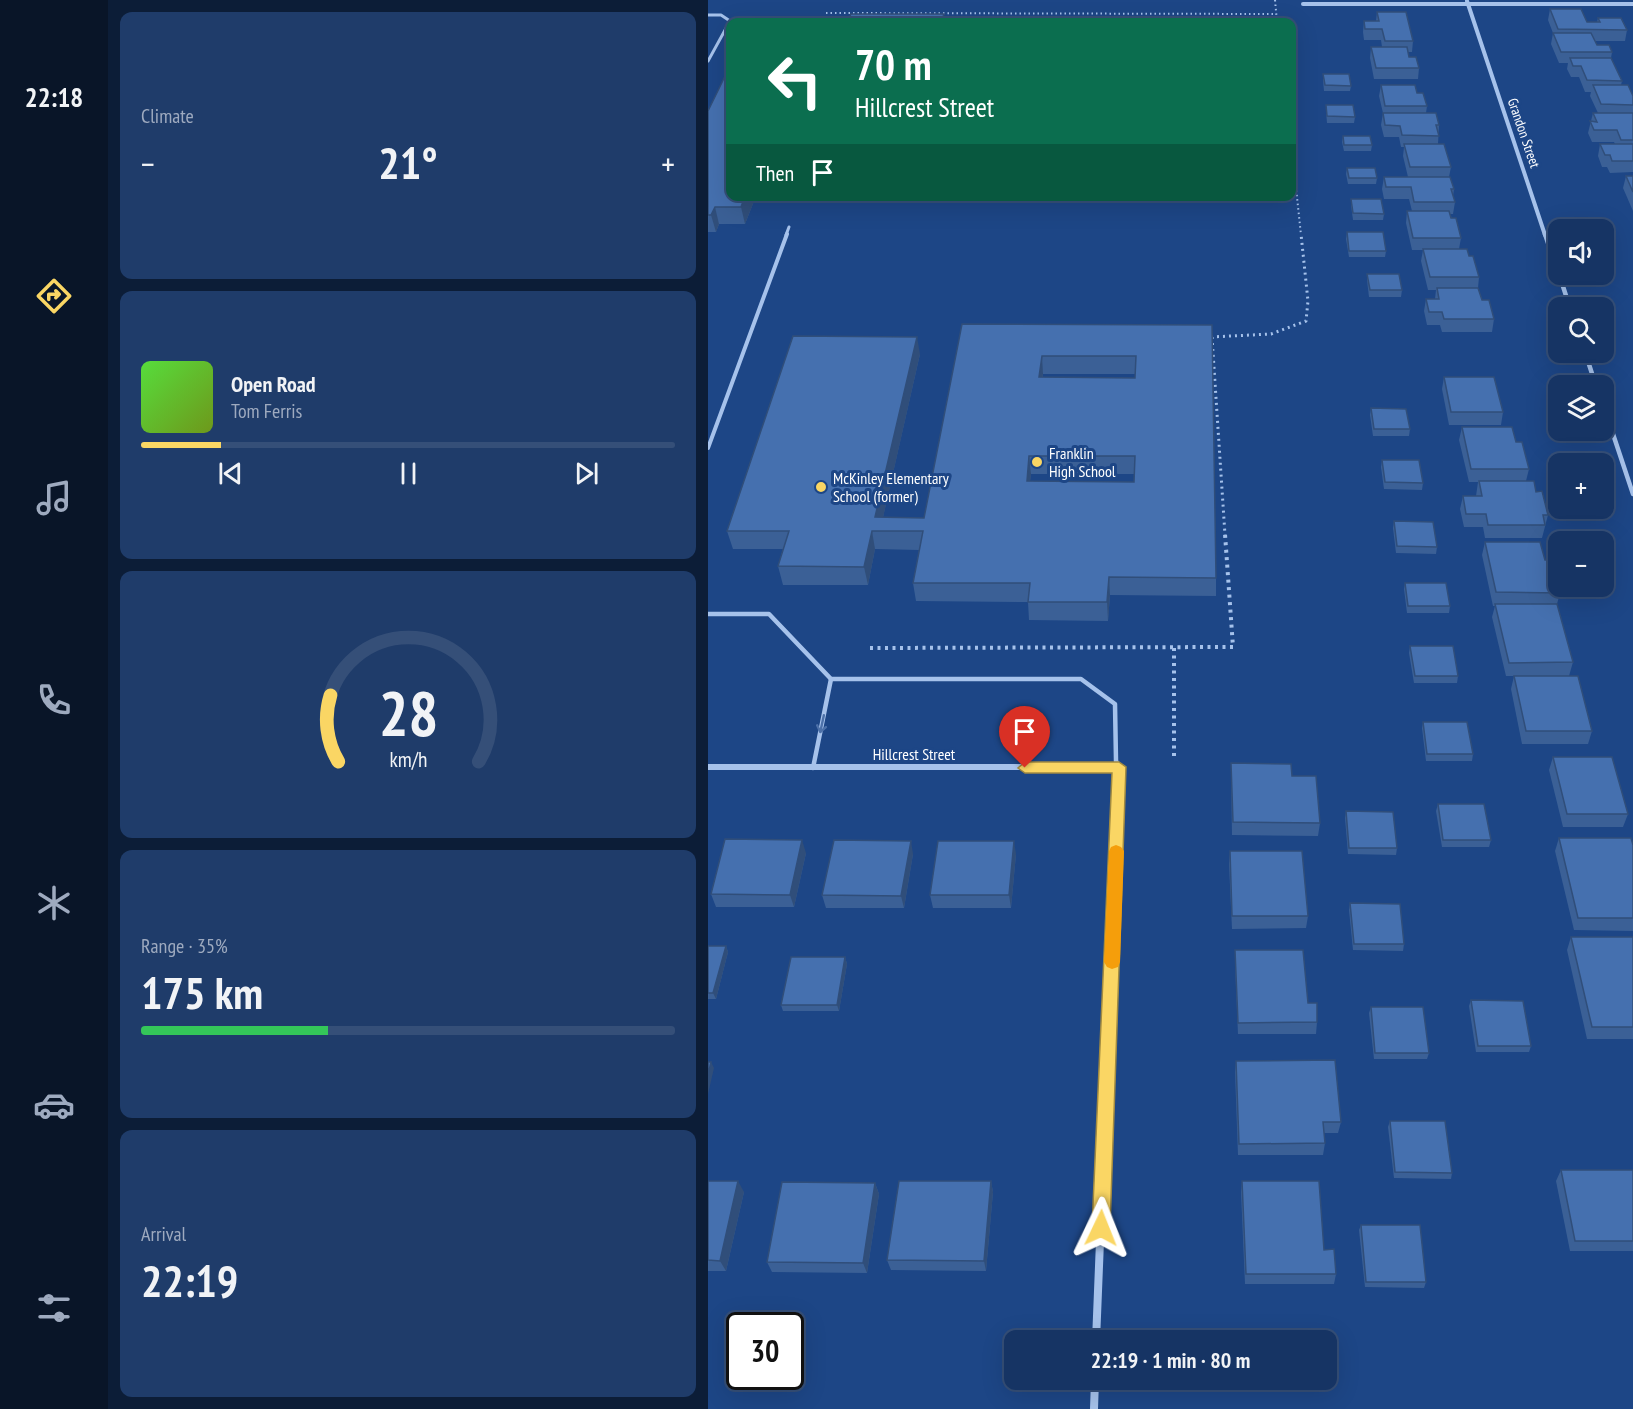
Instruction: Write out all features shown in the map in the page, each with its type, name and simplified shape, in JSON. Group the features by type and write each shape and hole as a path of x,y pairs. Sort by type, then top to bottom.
{"street":[{"path":"1303,4 1467,2 1633,4"},
{"name":"Grandon Street","path":"1467,2 1548,241"},
{"path":"1614,436 1633,494"},
{"name":"Hillcrest Street","path":"708,767 1119,767"},
{"path":"1096,1330 1119,767"},
{"path":"1094,1409 1095,1390"}],"lane":[{"path":"708,15 721,15 726,18"},
{"path":"708,61 726,28"},
{"path":"708,448 789,227"},
{"path":"708,614 769,614 831,679 1081,679 1115,704 1116,761 1119,767"},
{"path":"813,768 831,679"}],"path":[{"path":"1275,0 1276,18"},
{"path":"826,13 1276,14"},
{"path":"1200,337 1251,337 1282,333 1306,321 1308,301 1296,188"},
{"path":"870,648 1233,648 1212,337"},
{"path":"1174,648 1174,756"}],"building":[{"path":"1550,9 1581,9 1587,22 1600,22 1598,18 1621,18 1627,30 1558,29"},
{"path":"1377,12 1406,12 1413,41 1385,41 1382,29 1365,29 1364,21 1379,21"},
{"path":"851,14 944,14 942,18 849,18"},
{"path":"1553,33 1591,33 1597,45 1609,45 1612,52 1561,52"},
{"path":"1371,47 1407,47 1409,57 1416,57 1419,68 1376,68"},
{"path":"1570,58 1611,58 1622,81 1587,80 1581,66 1573,66"},
{"path":"726,74 726,201 743,201 741,207 715,207 711,215 708,215 708,111"},
{"path":"1323,74 1349,74 1351,86 1325,85"},
{"path":"1381,85 1415,85 1417,93 1423,93 1427,106 1385,106"},
{"path":"1593,85 1628,85 1633,96 1633,105 1601,104"},
{"path":"1326,105 1353,105 1355,117 1327,116"},
{"path":"1383,113 1436,113 1439,136 1402,135 1400,126 1385,125"},
{"path":"1593,113 1633,113 1633,140 1621,140 1617,130 1594,130 1590,121 1597,122"},
{"path":"1343,136 1370,136 1372,145 1344,145"},
{"path":"1404,144 1444,144 1451,167 1410,167"},
{"path":"1600,144 1633,144 1633,161 1612,161 1610,155 1605,155"},
{"path":"1347,168 1375,168 1377,178 1349,178"},
{"path":"1626,176 1633,176 1633,192"},
{"path":"1384,177 1450,177 1455,202 1414,202 1411,187 1386,187"},
{"path":"1351,199 1381,199 1384,214 1353,213"},
{"path":"1407,211 1449,211 1451,218 1456,218 1461,238 1413,238"},
{"path":"1347,232 1383,232 1386,251 1349,251"},
{"path":"1423,249 1467,249 1469,256 1473,256 1479,277 1430,277"},
{"path":"1367,274 1399,274 1402,290 1370,290"},
{"path":"1437,288 1478,288 1482,300 1489,300 1494,319 1444,319 1442,312 1429,312 1426,299 1439,299"},
{"name":"McKinley Elementary School (former)","path":"962,324 1212,325 1216,578 1109,577 1107,602 1028,602 1030,583 913,583 923,531 872,531 864,567 778,566 789,531 727,531 793,336 917,337 875,517 924,518","holes":["1042,356 1136,356 1135,378 1039,377","1029,456 1135,456 1134,482 1027,481"]},
{"path":"1444,377 1494,377 1503,412 1451,412"},
{"path":"1371,408 1406,409 1410,429 1374,429"},
{"path":"1462,427 1512,427 1516,442 1522,442 1529,469 1471,469"},
{"path":"1382,460 1419,460 1423,483 1385,482"},
{"path":"1479,481 1534,481 1536,492 1542,491 1548,515 1543,515 1545,525 1488,525 1486,514 1466,514 1463,496 1482,496"},
{"path":"1394,521 1433,522 1437,547 1397,546"},
{"path":"1485,542 1540,542 1545,560 1548,560 1548,593 1496,592"},
{"path":"1405,583 1446,583 1450,606 1408,606"},
{"path":"1495,604 1557,604 1573,662 1509,663"},
{"path":"1410,646 1453,646 1458,676 1415,676"},
{"path":"1514,676 1578,676 1592,731 1526,731"},
{"path":"1423,722 1467,722 1473,754 1427,754"},
{"path":"1553,757 1612,757 1628,814 1567,814"},
{"path":"1231,763 1291,764 1292,776 1316,776 1320,823 1233,822"},
{"path":"1438,804 1484,804 1491,840 1443,840"},
{"path":"1346,811 1393,812 1397,848 1349,848"},
{"path":"1559,838 1631,838 1633,845 1633,918 1578,918"},
{"path":"725,839 802,840 790,895 711,894"},
{"path":"834,840 911,841 901,896 822,895"},
{"path":"938,841 1014,841 1009,895 930,895"},
{"path":"1230,851 1302,851 1308,916 1232,916"},
{"path":"1350,903 1400,904 1404,944 1354,944"},
{"path":"1571,937 1633,937 1633,1027 1592,1027"},
{"path":"708,946 726,946 713,993 708,993"},
{"path":"1235,950 1303,950 1308,1003 1317,1003 1317,1022 1238,1023"},
{"path":"791,957 845,957 837,1005 781,1005"},
{"path":"1471,1000 1523,1001 1531,1046 1478,1046"},
{"path":"1371,1007 1423,1007 1429,1053 1375,1053"},
{"path":"1335,1060 1341,1122 1323,1122 1325,1143 1239,1144 1236,1061"},
{"path":"1390,1121 1445,1121 1452,1173 1395,1172"},
{"path":"1561,1170 1633,1170 1633,1241 1575,1241"},
{"path":"708,1181 738,1181 720,1261 708,1260"},
{"path":"899,1181 991,1181 984,1261 887,1260"},
{"path":"1242,1181 1319,1181 1324,1250 1334,1249 1336,1274 1246,1274"},
{"path":"782,1182 875,1183 863,1263 767,1262"},
{"path":"1361,1225 1420,1225 1426,1282 1366,1282"}],"slow traffic":[{"path":"1112,962 1116,851"}],"place":[{"name":"Franklin High School","path":"1037,462"},
{"name":"McKinley Elementary School (former)","path":"821,487"}],"route":[{"path":"1025,768 1119,767 1101,1228"}]}
